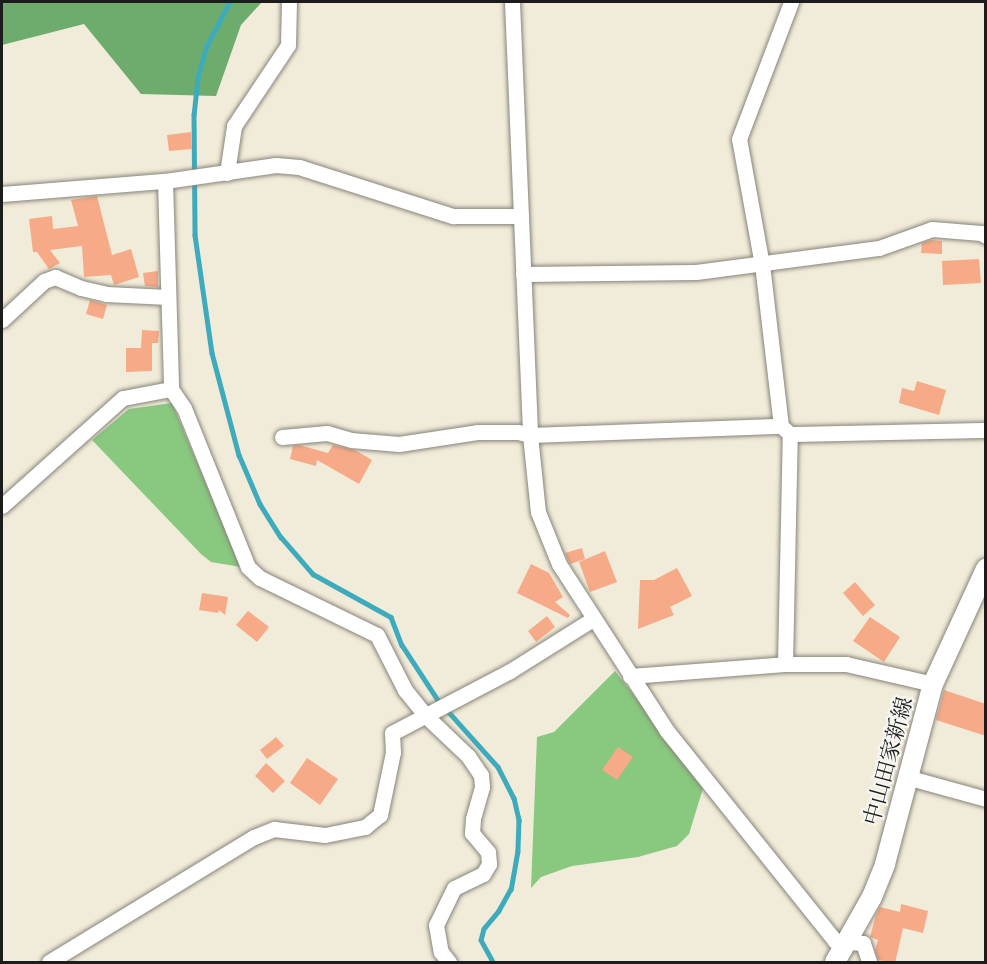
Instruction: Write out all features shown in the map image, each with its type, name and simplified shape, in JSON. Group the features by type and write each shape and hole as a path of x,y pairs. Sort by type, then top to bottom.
{"main road":[{"name":"中山田家新線","path":"835,963 872,897 885,864 910,778 933,684 986,569"}],"street":[{"path":"227,173 234,126 288,45 289,2"},
{"path":"514,2 530,435 538,512 559,564 667,731 835,941 863,943 869,963"},
{"path":"785,664 785,430 762,265 739,139 791,2"},
{"path":"2,194 165,181 276,165 299,167 453,216 521,216"},
{"path":"165,181 171,389 184,408 248,567 260,578 377,635 405,690 427,717 468,756 482,775 482,787 473,819 472,833 488,852 489,864 483,874 454,888 436,925 441,952 449,963"},
{"path":"523,274 696,272 879,248 932,229 981,233 986,236"},
{"path":"2,320 44,281 55,277 81,288 106,294 168,297"},
{"path":"2,506 123,398 171,389"},
{"path":"282,437 327,434 351,440 399,444 477,432 518,432 530,435 785,430 986,430"},
{"path":"49,963 254,837 274,829 326,835 365,827 380,815 393,752 392,733 427,717 510,671 593,619"},
{"path":"630,676 785,664 846,664 933,684"},
{"path":"910,778 986,799"}],"green space":[{"path":"2,2 262,2 241,25 216,96 141,94 84,24 2,45"},
{"path":"172,403 241,567 211,562 201,554 92,440 129,409"},
{"path":"615,671 704,785 689,834 677,846 638,857 572,866 541,877 531,888 537,737 554,732"}],"building":[{"path":"191,132 192,149 169,151 167,135"},
{"path":"97,196 112,255 131,249 139,277 114,285 111,275 84,277 82,246 50,250 60,263 49,269 37,252 33,252 29,219 52,216 53,229 78,226 71,200"},
{"path":"931,240 942,241 942,254 921,253 922,243"},
{"path":"979,259 981,283 943,285 942,261"},
{"path":"158,271 158,287 145,286 143,273"},
{"path":"90,300 107,305 103,319 86,314"},
{"path":"142,330 159,331 158,343 152,343 152,371 126,372 126,348 141,348"},
{"path":"917,381 946,390 939,415 899,403 902,388 914,391"},
{"path":"299,445 328,453 333,445 355,450 372,460 359,484 317,460 316,466 290,459 293,446"},
{"path":"582,548 585,559 570,564 565,553"},
{"path":"605,551 617,582 590,592 579,562"},
{"path":"531,564 549,573 563,597 555,602 570,615 568,618 517,593"},
{"path":"677,568 692,596 670,607 674,615 638,629 640,580 654,580"},
{"path":"855,582 875,605 863,616 843,593"},
{"path":"202,593 228,597 225,615 219,610 218,613 199,610"},
{"path":"248,611 269,627 257,642 236,625"},
{"path":"547,616 555,627 536,642 528,631"},
{"path":"870,617 900,637 884,662 853,641"},
{"path":"944,690 986,704 986,736 936,720"},
{"path":"276,737 284,746 267,759 260,750"},
{"path":"618,747 633,757 617,780 602,770"},
{"path":"307,758 338,779 320,805 290,783"},
{"path":"266,763 285,781 273,793 255,776"},
{"path":"901,904 928,911 923,933 903,928 895,963 878,960 875,950 878,940 870,937 876,915 880,907 900,912"}],"waterway":[{"path":"230,2 207,46 198,78 194,114 195,235 212,353 239,455 260,504 281,537 313,574 391,617 402,645 440,703"},
{"path":"446,709 498,767 514,798 519,820 518,851 511,889 499,911 484,929 481,940 493,962"}]}
